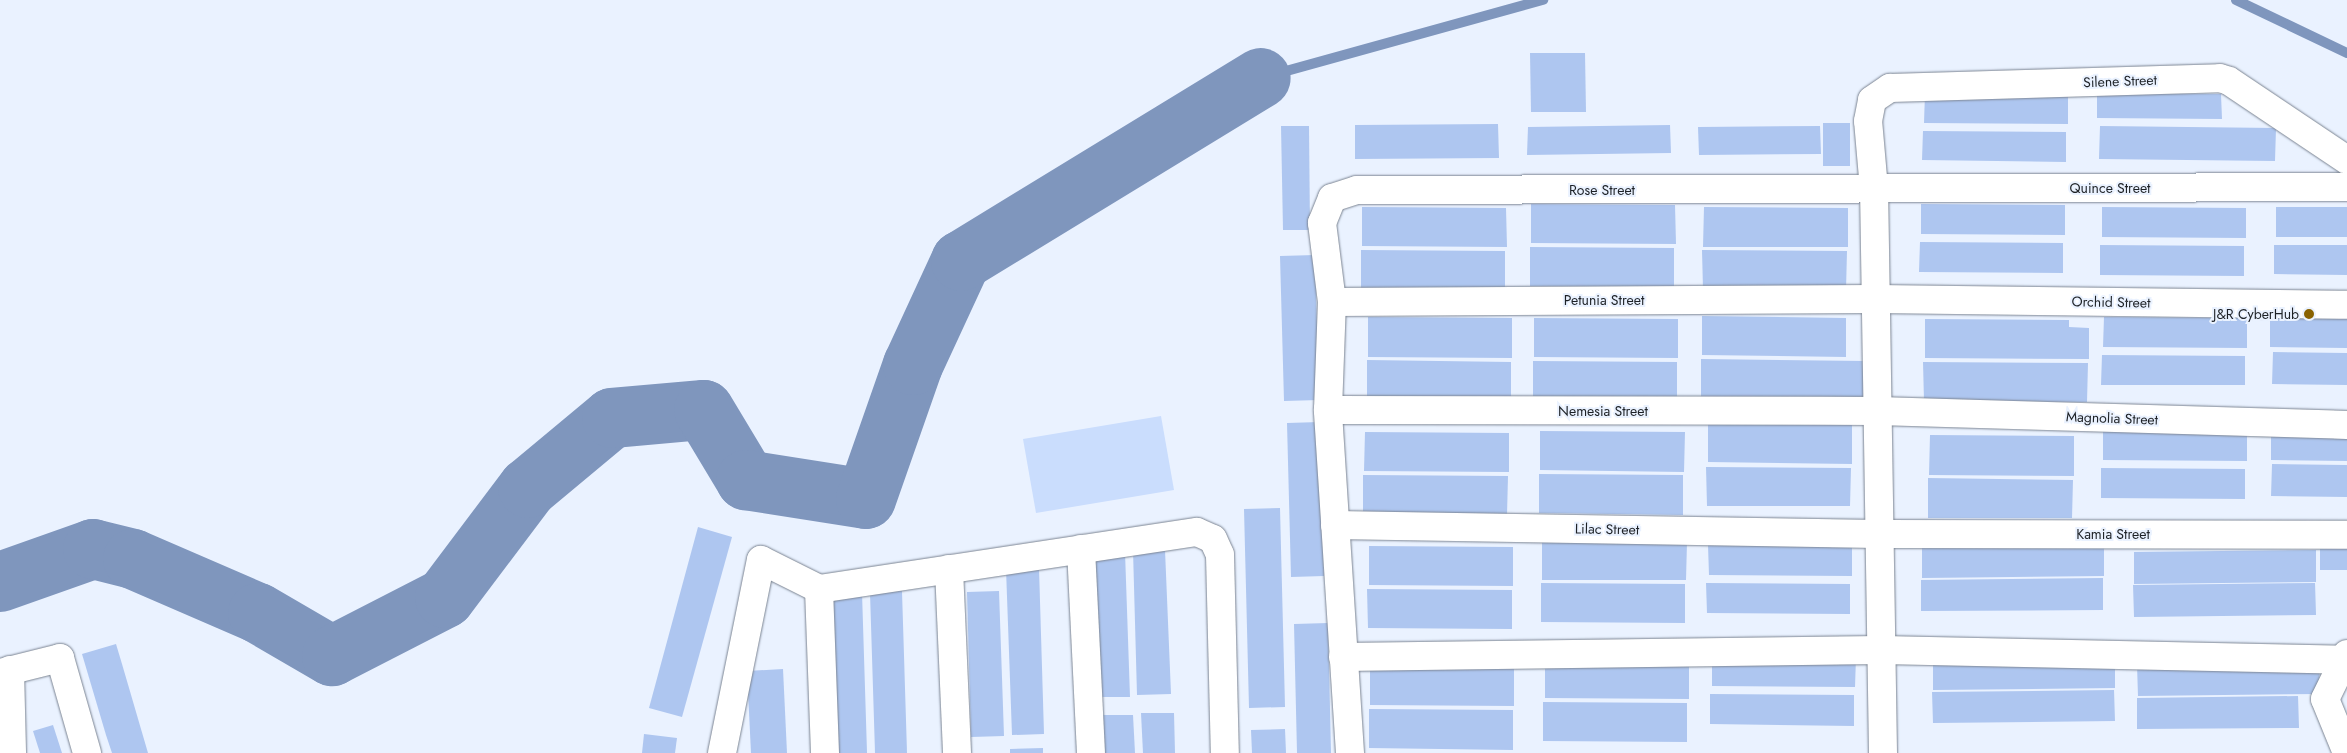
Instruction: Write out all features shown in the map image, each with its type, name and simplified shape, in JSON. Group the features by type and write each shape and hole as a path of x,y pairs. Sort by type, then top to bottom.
{"street":[{"name":"Silene Street","path":"1874,189 1868,121 1872,100 1890,88 2220,78 2229,80 2347,160"},
{"name":"Quince Street","path":"1874,189 2347,187"},
{"name":"Rose Street","path":"1332,302 1322,223 1332,198 1357,190 1874,189"},
{"path":"1874,189 1883,753"},
{"name":"Petunia Street","path":"1332,302 1876,299"},
{"name":"Orchid Street","path":"1876,299 2347,305"},
{"path":"1332,302 1328,410 1350,753"},
{"name":"Nemesia Street","path":"1328,410 1878,411"},
{"name":"Magnolia Street","path":"1878,411 2347,425"},
{"name":"Lilac Street","path":"1335,525 1879,534"},
{"path":"722,753 761,560 818,589 1198,532 1213,539 1220,555 1225,753"},
{"name":"Kamia Street","path":"1879,534 2347,535"},
{"path":"1080,549 1091,753"},
{"path":"949,569 958,753"},
{"path":"818,589 825,753"},
{"path":"1344,657 1882,650 2346,657 2325,700 2347,753"},
{"path":"12,753 5,671 60,658 87,753"}],"shaded area":[{"path":"1161,416 1174,490 1036,513 1023,439"}],"building":[{"path":"1530,53 1585,53 1586,112 1531,112"},
{"path":"1925,93 2068,94 2068,124 1924,123"},
{"path":"2097,93 2221,94 2222,119 2097,118"},
{"path":"1823,123 1850,123 1850,166 1823,166"},
{"path":"1498,124 1499,158 1355,159 1355,125"},
{"path":"1670,125 1671,153 1527,155 1528,127"},
{"path":"1281,126 1309,126 1310,230 1283,230"},
{"path":"1820,126 1821,154 1699,155 1698,127"},
{"path":"2100,126 2276,128 2275,161 2099,159"},
{"path":"1923,131 2066,132 2066,162 1922,160"},
{"path":"1531,204 1675,205 1676,244 1531,243"},
{"path":"1921,204 2065,205 2065,235 1921,234"},
{"path":"1362,207 1506,208 1507,247 1362,246"},
{"path":"1704,207 1848,208 1848,247 1703,247"},
{"path":"2102,207 2246,208 2246,238 2102,237"},
{"path":"2276,207 2347,207 2347,237 2276,237"},
{"path":"1920,242 2063,243 2063,273 1919,272"},
{"path":"2100,245 2244,246 2244,276 2100,275"},
{"path":"2274,245 2347,245 2347,275 2274,274"},
{"path":"1530,247 1674,248 1674,288 1530,286"},
{"path":"1361,250 1505,251 1505,290 1361,289"},
{"path":"1702,250 1847,251 1846,290 1703,289"},
{"path":"1315,255 1319,400 1284,401 1280,256"},
{"path":"2270,310 2347,311 2347,348 2270,347"},
{"path":"1702,316 1846,318 1846,357 1702,355"},
{"path":"1368,317 1512,318 1512,358 1368,357"},
{"path":"2104,317 2247,318 2247,348 2103,347"},
{"path":"1534,318 1678,319 1678,358 1534,357"},
{"path":"1925,319 2069,320 2069,327 2089,328 2089,359 1925,358"},
{"path":"2273,352 2347,353 2347,385 2272,384"},
{"path":"2102,355 2245,356 2245,385 2101,385"},
{"path":"1701,359 1865,361 1865,400 1701,399"},
{"path":"1367,360 1511,362 1511,401 1367,400"},
{"path":"1533,361 1677,362 1677,401 1533,400"},
{"path":"1923,362 2088,363 2087,402 1924,401"},
{"path":"1320,422 1324,576 1291,577 1287,423"},
{"path":"1708,423 1852,425 1852,464 1708,462"},
{"path":"2271,428 2347,428 2347,461 2271,460"},
{"path":"2103,430 2247,432 2247,461 2103,460"},
{"path":"1540,431 1685,432 1684,472 1540,470"},
{"path":"1365,432 1509,433 1509,472 1364,471"},
{"path":"1930,435 2074,436 2074,476 1929,475"},
{"path":"2272,464 2347,465 2347,497 2271,496"},
{"path":"1706,467 1851,468 1850,506 1707,506"},
{"path":"2101,468 2245,469 2245,499 2101,498"},
{"path":"1539,474 1683,475 1683,515 1539,513"},
{"path":"1363,475 1508,476 1507,515 1363,514"},
{"path":"1928,478 2073,480 2072,518 1928,518"},
{"path":"1280,508 1285,707 1249,708 1244,509"},
{"path":"698,527 732,537 682,717 649,708"},
{"path":"1542,540 1687,542 1686,580 1542,580"},
{"path":"2347,541 2347,570 2320,570 2320,542"},
{"path":"1708,545 1852,546 1852,576 1709,575"},
{"path":"2104,545 2104,576 1922,578 1922,547"},
{"path":"1369,546 1513,547 1513,586 1369,585"},
{"path":"1133,550 1165,550 1171,694 1137,695"},
{"path":"2316,550 2316,582 2134,584 2134,552"},
{"path":"1092,552 1125,552 1130,697 1097,697"},
{"path":"1039,568 1044,734 1012,735 1006,569"},
{"path":"2103,578 2103,610 1921,611 1921,580"},
{"path":"1541,583 1685,584 1685,623 1541,622"},
{"path":"1706,583 1850,584 1850,614 1707,613"},
{"path":"2315,583 2316,615 2134,617 2133,585"},
{"path":"1367,589 1512,590 1512,629 1368,628"},
{"path":"902,591 907,753 875,753 870,592"},
{"path":"999,591 1004,736 971,737 967,592"},
{"path":"862,593 867,753 834,753 829,594"},
{"path":"1328,623 1331,753 1297,753 1294,624"},
{"path":"116,644 148,753 112,753 82,654"},
{"path":"1712,656 1856,657 1855,687 1712,686"},
{"path":"2115,657 2115,688 1933,690 1933,658"},
{"path":"1545,659 1689,660 1689,699 1545,698"},
{"path":"2319,663 2320,694 2138,696 2137,665"},
{"path":"1370,666 1514,667 1514,706 1370,705"},
{"path":"783,669 787,753 751,753 747,671"},
{"path":"2114,690 2115,721 1933,723 1932,692"},
{"path":"1710,694 1854,695 1854,726 1710,724"},
{"path":"2298,696 2299,728 2137,729 2137,698"},
{"path":"1543,702 1687,703 1687,742 1543,741"},
{"path":"1369,709 1513,710 1513,750 1369,748"},
{"path":"1141,713 1174,713 1175,753 1143,753"},
{"path":"1101,715 1133,715 1135,753 1102,753"},
{"path":"53,725 62,753 40,753 33,731"},
{"path":"1285,729 1286,753 1252,753 1251,730"},
{"path":"644,734 677,738 675,753 642,753"},
{"path":"1043,748 1043,753 1010,753 1010,749"}],"waterway":[{"path":"1261,78 1543,0"},
{"path":"2236,0 2347,53"},
{"path":"0,582 93,549 133,559 258,613 332,656 445,598 528,488 612,418 704,410 746,480 866,499 913,365 961,261 1261,78"}],"place":[{"name":"J&R CyberHub","path":"2309,314"}]}
